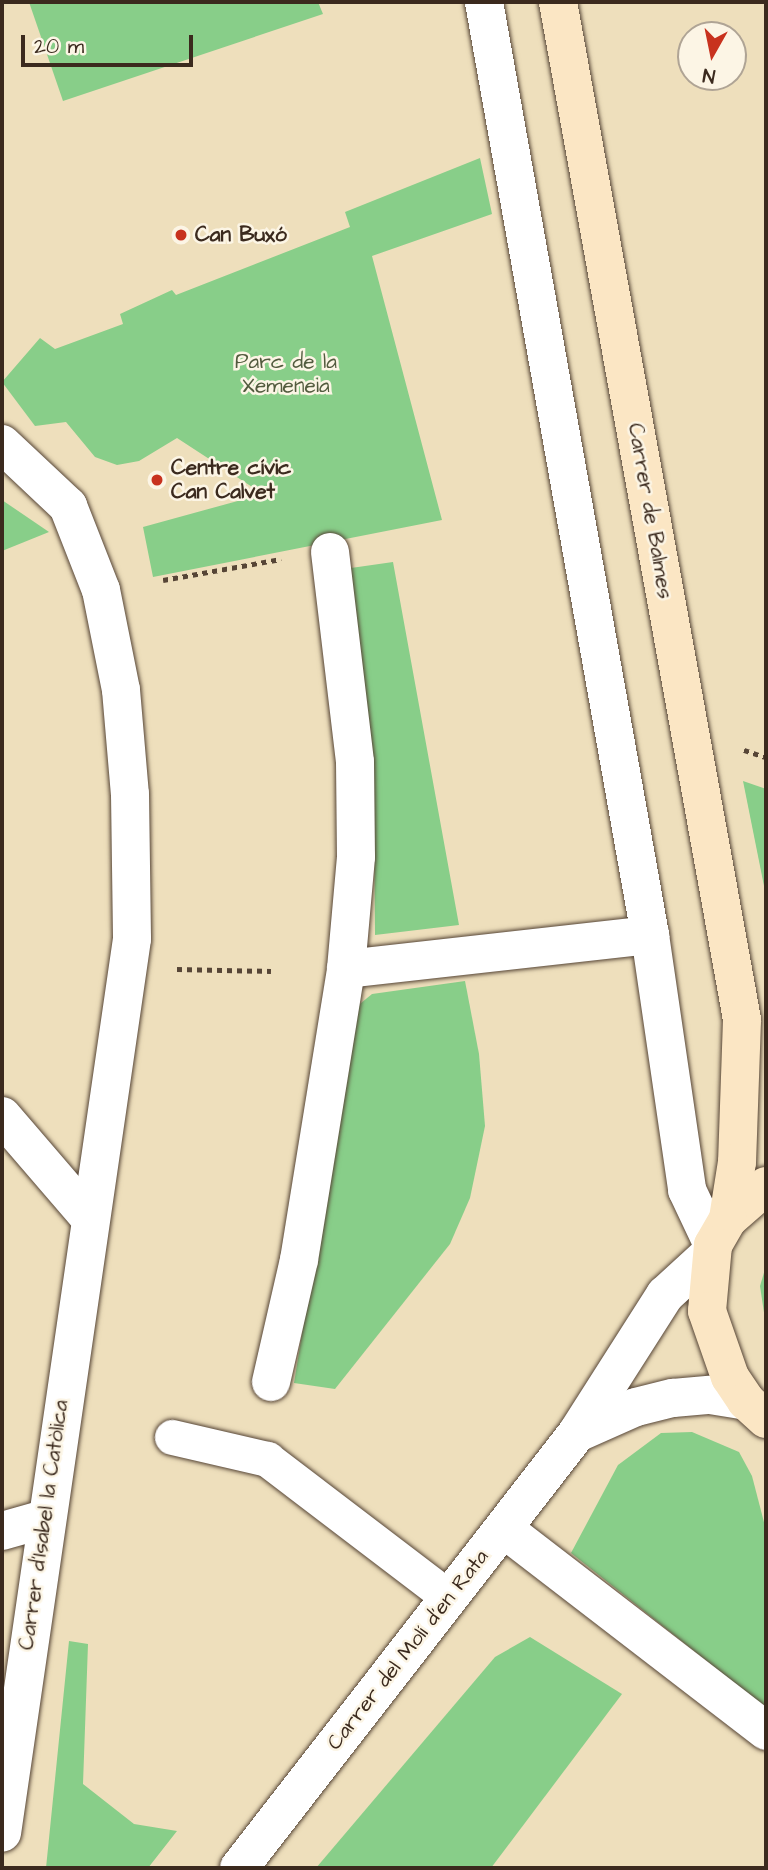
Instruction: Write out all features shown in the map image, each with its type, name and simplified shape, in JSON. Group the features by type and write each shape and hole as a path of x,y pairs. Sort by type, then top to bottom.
{"main road":[{"name":"Carrer de Balmes","path":"558,2 742,1020"},
{"path":"742,1020 766,1055"},
{"path":"742,1020 737,1161 718,1239 706,1311 718,1353 761,1415"},
{"path":"718,1239 766,1186"}],"street":[{"path":"484,2 650,935 687,1190 718,1239"},
{"name":"Carrer d'Isabel la Catòlica","path":"2,444 68,506 101,590 121,690 130,794 131,968 89,1217 44,1519 2,1833"},
{"path":"271,1382 299,1260 346,969 356,857 355,762 330,552"},
{"path":"346,969 650,935"},
{"path":"2,1116 89,1217"},
{"name":"Carrer del Molí d'en Rata","path":"239,1868 447,1596 577,1433 665,1296 718,1239"},
{"name":"Carrer del Molí d'en Rata","path":"577,1433 636,1407 673,1398 710,1395 761,1415"},
{"path":"2,1531 44,1519"},
{"path":"503,1529 766,1731"}],"lane":[{"path":"172,1437 267,1459 447,1596"}],"path":[{"path":"163,580 289,558"},
{"path":"176,969 271,971"}],"green space":[{"path":"29,2 318,2 323,14 63,101"},
{"name":"Parc de la Xemeneia","path":"480,158 492,214 372,256 442,520 153,577 143,527 263,494 177,438 139,461 117,465 95,457 66,422 35,426 2,382 40,338 55,349 123,324 120,314 172,290 176,295 350,227 345,212"},
{"path":"2,500 49,532 2,551"},
{"path":"393,562 459,925 375,935 374,823 351,568"},
{"path":"743,781 766,789 766,896"},
{"path":"465,981 479,1054 485,1126 470,1198 450,1244 335,1389 294,1383 355,1008 372,994"},
{"path":"766,1266 766,1326 760,1286"},
{"path":"692,1432 739,1452 752,1476 766,1530 766,1708 571,1553 618,1465 661,1433"},
{"path":"530,1637 622,1694 491,1868 316,1868 495,1657"},
{"path":"69,1641 88,1644 83,1784 134,1824 177,1831 148,1868 46,1868"}],"place":[{"name":"Can Buxó","path":"181,235"},
{"name":"Centre cívic Can Calvet","path":"157,480"}]}
